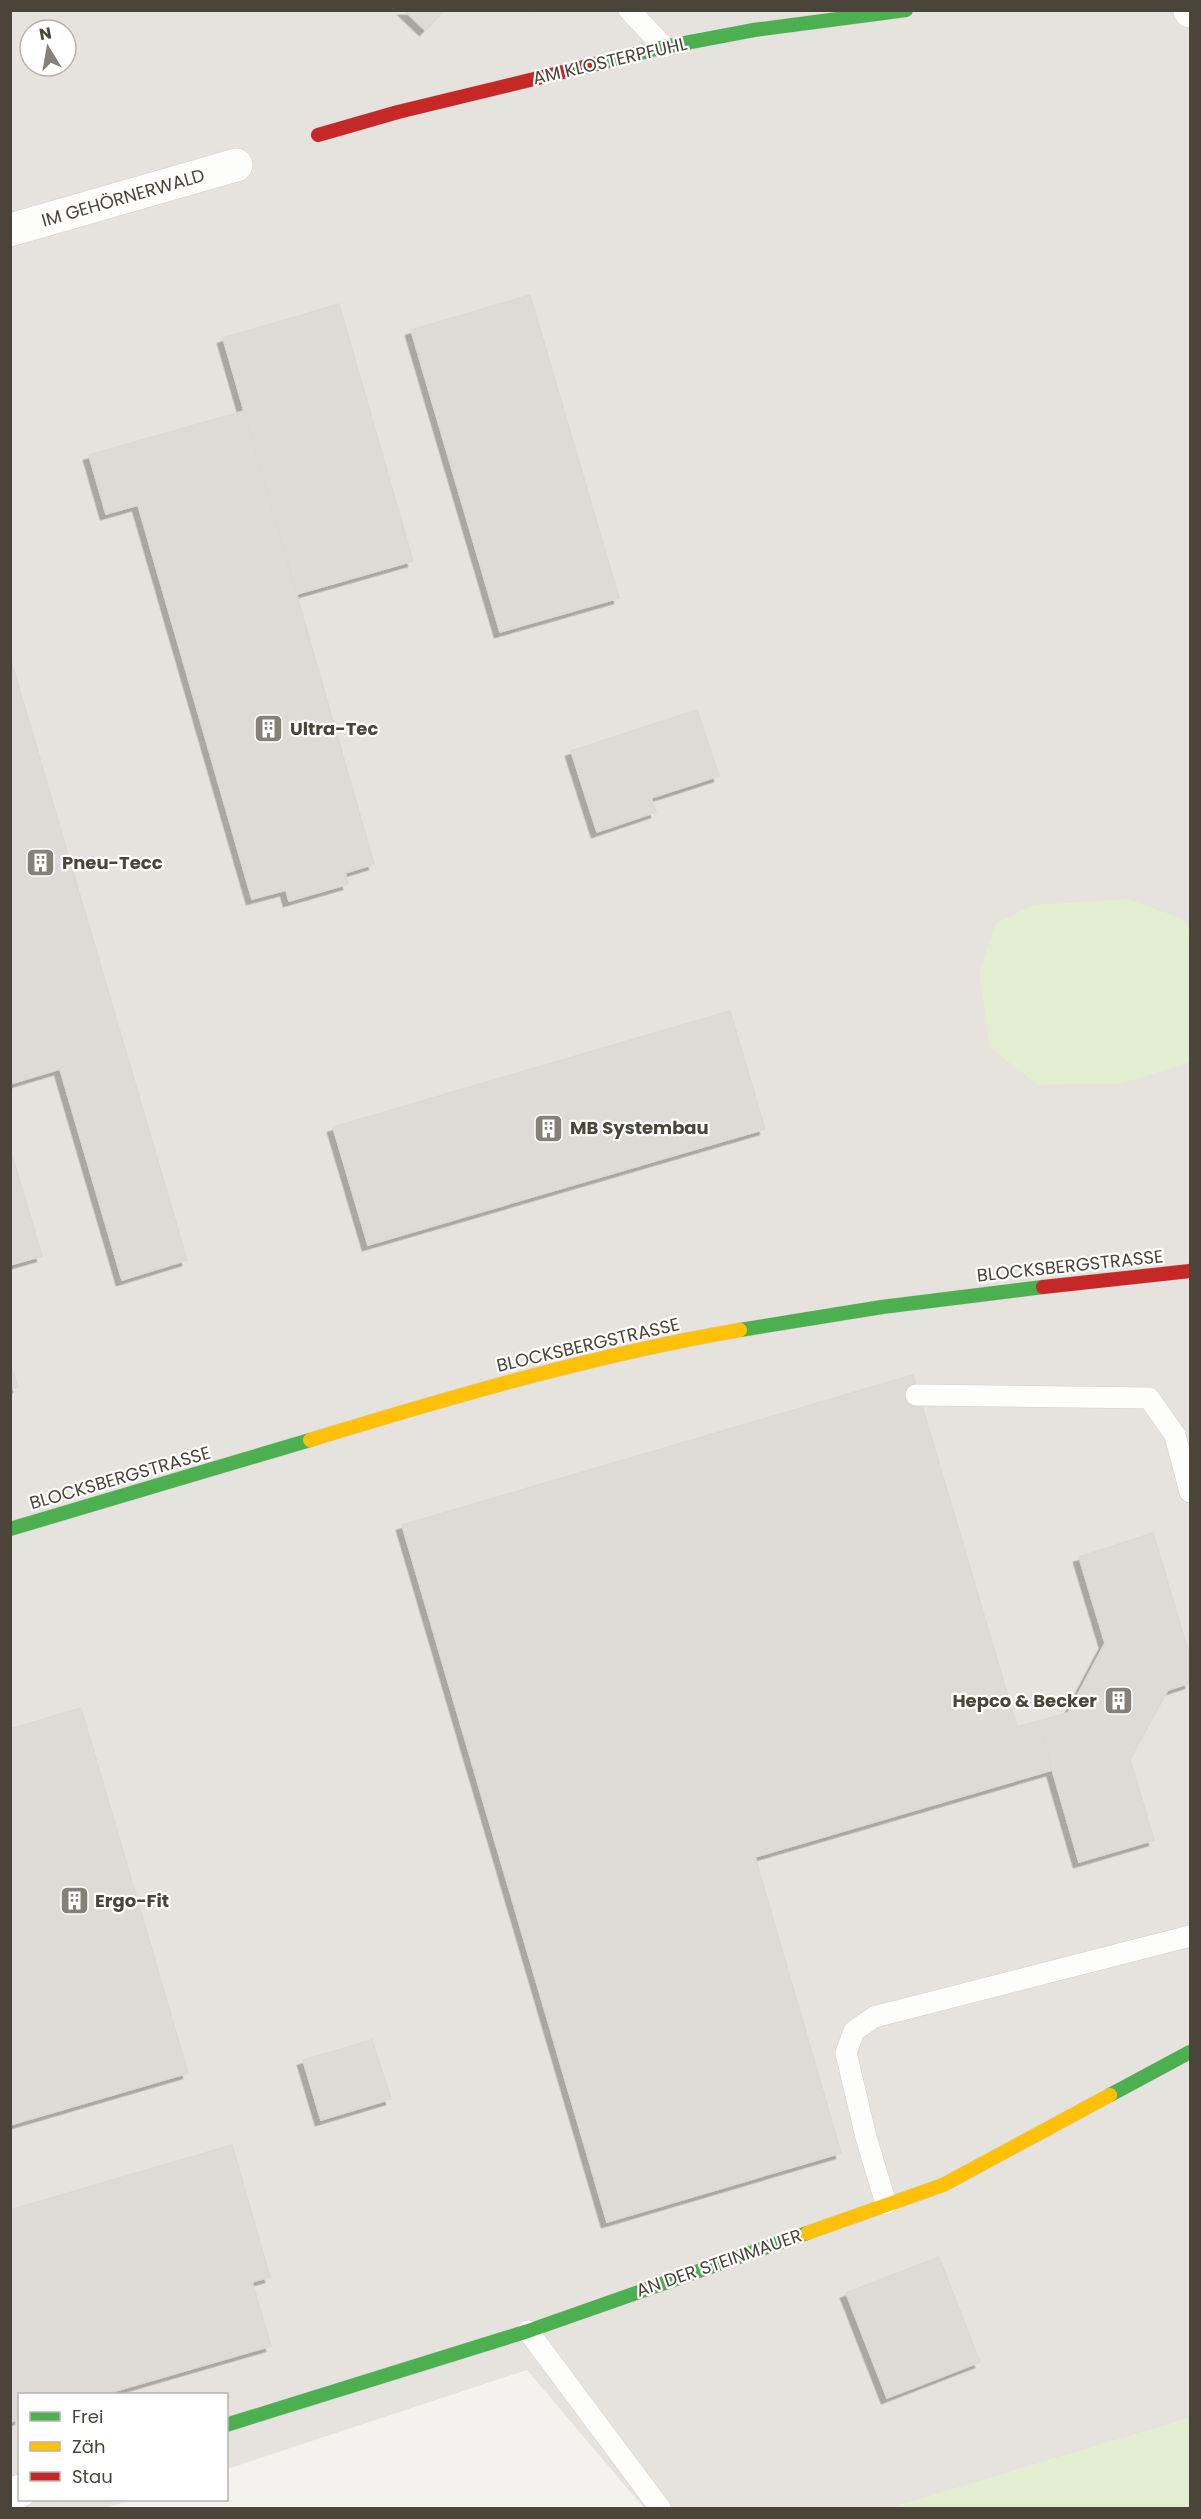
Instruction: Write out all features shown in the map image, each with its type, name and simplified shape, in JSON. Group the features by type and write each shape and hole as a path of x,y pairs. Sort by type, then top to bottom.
{"street":[{"name":"AM KLOSTERPFUHL","path":"318,135 398,112 664,47 754,30 906,10"},
{"name":"IM GEHÖRNERWALD","path":"10,230 236,165"},
{"name":"BLOCKSBERGSTRASSE","path":"10,1528 432,1402 579,1364 684,1341 929,1300 1191,1271"},
{"name":"AN DER STEINMAUER","path":"228,2425 528,2331 943,2185 1191,2052"}],"lane":[{"path":"628,10 664,47"},
{"path":"915,1395 1149,1398 1183,1433 1191,1492"},
{"path":"886,2204 866,2137 846,2053 854,2031 873,2017 1191,1936"},
{"path":"528,2331 660,2508"}],"shaded area":[{"path":"11,11 1190,11 1190,2418 891,2508 644,2508 527,2370 228,2469 228,2393 18,2393 18,2501 130,2501 105,2508 11,2508"},
{"path":"317,11 354,11 369,63 546,11 683,11 569,38 548,13 553,41 346,103"},
{"path":"55,452 98,609 57,620 18,462"},
{"path":"1190,1368 1190,1451 1167,1375"}],"green space":[{"path":"1127,899 1181,918 1190,931 1190,1062 1120,1084 1038,1085 990,1048 979,972 996,923 1033,905"},
{"path":"1190,2418 1190,2508 891,2508"}],"building":[{"path":"404,10 444,10 425,30"},
{"path":"530,295 619,598 500,632 411,330"},
{"path":"339,304 413,561 297,594 223,338"},
{"name":"Ultra-Tec","path":"244,411 374,864 345,873 348,884 289,901 286,890 252,899 138,505 106,514 89,455"},
{"name":"Pneu-Tecc","path":"10,657 187,1260 122,1280 60,1069 10,1084"},
{"path":"697,710 719,776 651,798 656,812 597,832 571,751"},
{"name":"MB Systembau","path":"730,1011 765,1129 368,1245 333,1127"},
{"path":"10,1148 42,1256 10,1265"},
{"path":"10,1362 18,1387 10,1389"},
{"path":"913,1375 1017,1727 1038,1721 1052,1770 755,1857 841,2153 607,2222 402,1525"},
{"name":"Hepco & Becker","path":"1153,1533 1190,1657 1190,1683 1168,1690 1130,1759 1154,1840 1079,1862 1038,1721 1068,1713 1105,1643 1079,1557"},
{"name":"Ergo-Fit","path":"81,1708 188,2073 10,2125 10,1729"},
{"path":"372,2040 391,2099 321,2120 303,2060"},
{"path":"232,2145 270,2277 252,2282 271,2346 108,2393 18,2393 18,2420 10,2422 10,2210"},
{"path":"939,2257 980,2362 887,2398 846,2293"}],"traffic: fast":[{"path":"596,64 664,47 754,30 906,10"},
{"path":"740,1330 882,1307 1043,1287"},
{"path":"10,1529 310,1440"},
{"path":"1110,2095 1190,2052"},
{"path":"228,2424 528,2331 807,2233"}],"traffic: slow":[{"path":"310,1440 577,1364 740,1330"},
{"path":"807,2233 943,2185 1110,2095"}],"traffic: jam":[{"path":"318,135 398,112 596,64"},
{"path":"1043,1287 1190,1271"}],"place":[{"name":"Ultra-Tec","path":"269,729"},
{"name":"Pneu-Tecc","path":"41,863"},
{"name":"MB Systembau","path":"549,1128"},
{"name":"Hepco & Becker","path":"1118,1701"},
{"name":"Ergo-Fit","path":"74,1901"}]}
